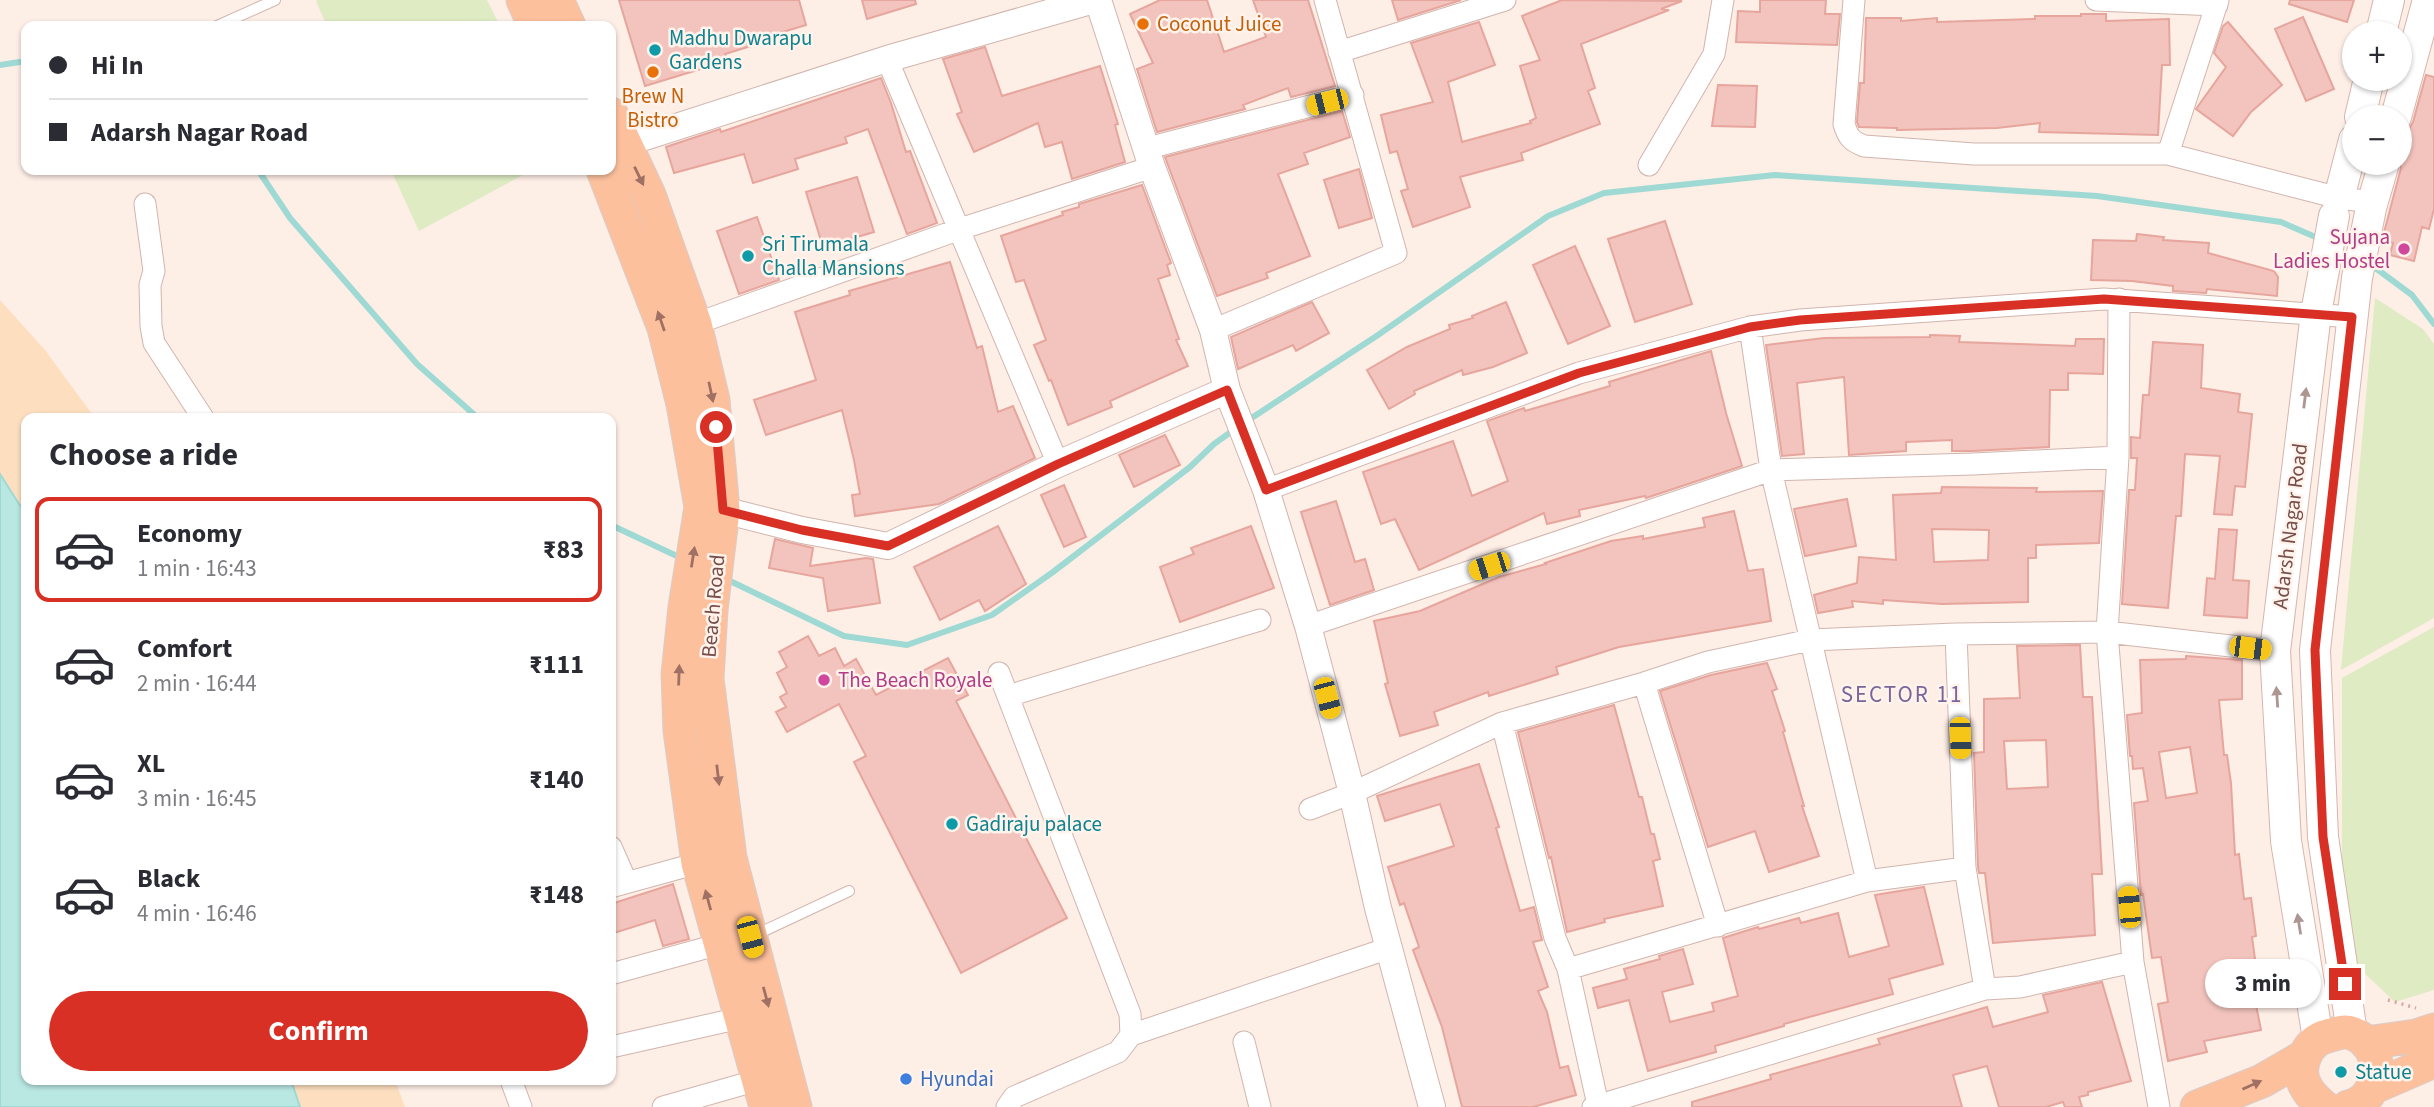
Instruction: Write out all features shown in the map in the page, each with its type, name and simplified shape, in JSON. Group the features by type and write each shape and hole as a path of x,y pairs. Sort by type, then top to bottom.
{"main road":[{"path":"523,0 534,21"},
{"path":"557,0 567,21"},
{"path":"2384,21 2389,0"},
{"path":"2399,105 2428,0"},
{"name":"Beach Road","path":"616,135 649,195 695,324 713,400 712,509 698,608 678,674 680,731 698,863 735,941 795,1107"},
{"name":"Beach Road","path":"605,175 664,328 712,509"},
{"name":"Adarsh Nagar Road","path":"2311,1047 2286,841 2274,651 2316,313 2345,175"},
{"name":"Adarsh Nagar Road","path":"2359,1038 2323,837 2315,650 2357,278 2381,175"},
{"name":"Beach Road","path":"698,608 730,858 740,1018 762,1094"},
{"path":"680,731 713,729"},
{"path":"2197,1107 2262,1081 2311,1047 2336,1034 2359,1038 2416,1036 2428,1020"},
{"path":"2359,1038 2375,1056 2378,1072 2364,1100"},
{"path":"2311,1047 2301,1071 2305,1087 2320,1103"},
{"path":"2364,1100 2434,1062"}],"street":[{"path":"616,133 645,138 887,59 1096,0 1140,133 1213,330 1231,401 1262,480 1308,626 1432,1107"},
{"path":"1213,330 1396,253 1325,0"},
{"path":"1339,52 1505,0"},
{"path":"1649,165 1714,54 1723,0"},
{"path":"1854,0 1844,124 1847,136 1853,142 1864,146 1974,154 2168,154 2337,207 2372,205"},
{"path":"2096,0 2218,2 2168,154"},
{"path":"887,59 1058,464"},
{"path":"695,324 1150,158 1353,95"},
{"path":"145,204 154,271 150,285 150,312 155,343 199,413"},
{"path":"2119,299 2118,457 2106,632 2133,962 2159,1107"},
{"path":"1262,480 1579,373 1750,327 1800,320 2119,299 2352,317"},
{"path":"1750,327 1771,470 1867,881"},
{"path":"712,509 888,546 1058,464 1231,401"},
{"path":"1308,626 1771,470 2118,457"},
{"path":"1008,696 1260,620"},
{"path":"1310,809 1352,793 1502,723 1708,662 1810,640 2106,632 2274,651"},
{"path":"1956,634 1965,868 1985,989"},
{"path":"999,673 1130,1014 1131,1035"},
{"path":"1644,683 1718,926"},
{"path":"1502,723 1555,938 1568,969 1596,1106 1985,989 2020,987 2133,962"},
{"path":"618,884 698,863"},
{"path":"1568,969 1867,881 1965,868"},
{"path":"616,973 735,941"},
{"path":"1007,1107 1014,1097 1118,1052 1131,1035 1389,948"},
{"path":"616,1046 740,1018"},
{"path":"1244,1042 1260,1107"},
{"path":"513,1085 521,1107"},
{"path":"663,1107 762,1094"}],"lane":[{"path":"228,21 275,0"},
{"path":"735,941 849,891"}],"path":[{"path":"2388,1000 2428,1020"}],"green space":[{"path":"487,0 498,21 325,21 316,1"},
{"path":"393,175 523,175 419,231"},
{"path":"2375,298 2423,329 2434,344 2434,618 2341,670"},
{"path":"2434,627 2434,990 2395,1002 2342,952 2342,678"}],"sand":[{"path":"0,300 45,350 91,413 21,413 21,507 0,474"},
{"path":"293,1085 397,1085 405,1107 300,1107"}],"water":[{"path":"0,474 21,507 21,1085 293,1085 300,1107 0,1107"}],"building":[{"path":"619,0 799,0 806,25 766,37 767,41 725,54 727,61 645,86"},
{"path":"862,0 915,0 916,4 867,19"},
{"path":"1160,0 1207,0 1224,52 1266,37 1253,0 1308,0 1335,86 1291,97 1288,88 1243,105 1245,109 1157,132 1137,69 1153,63 1130,14"},
{"path":"1392,0 1461,0 1398,20"},
{"path":"1562,0 1682,1 1661,9 1669,10 1581,44 1595,88 1588,91 1600,124 1521,153 1523,160 1460,177 1470,207 1413,227 1401,191 1408,189 1397,151 1390,153 1381,115 1433,102 1411,43 1479,22 1495,65 1448,82 1462,142 1531,123 1530,121 1536,118 1520,66 1540,60 1522,16"},
{"path":"1760,0 1826,0 1825,14 1840,14 1837,45 1736,42 1738,11 1760,12"},
{"path":"2290,0 2354,0 2347,21 2289,4"},
{"path":"2106,14 2106,21 2169,19 2170,65 2162,65 2158,135 2039,132 2040,123 1997,128 1897,130 1859,127 1857,122 1860,83 1864,83 1866,18 1901,18 1901,21 1937,18 1937,22 2035,19 2035,16"},
{"path":"2303,17 2334,89 2306,101 2275,29"},
{"path":"2228,22 2282,85 2251,112 2233,136 2196,109 2226,67 2214,53 2223,26"},
{"path":"985,47 1002,96 1100,66 1118,124 1115,125 1125,162 1072,179 1062,142 1045,147 1038,123 974,152 957,114 962,112 943,59"},
{"path":"2426,75 2434,77 2434,209 2429,229 2422,227 2414,261 2390,255 2393,243 2382,240 2399,175 2412,175 2413,122"},
{"path":"881,78 906,152 910,151 937,223 907,234 868,129 845,137 847,143 795,159 798,169 753,183 744,154 674,173 666,147 720,129 721,132"},
{"path":"1718,85 1757,86 1755,127 1712,126"},
{"path":"1342,111 1350,137 1304,153 1308,164 1278,174 1310,256 1266,273 1268,278 1217,296 1165,157"},
{"path":"1359,169 1372,218 1339,228 1324,180"},
{"path":"857,177 874,232 823,247 806,192"},
{"path":"1142,185 1171,263 1167,265 1170,275 1158,279 1179,339 1176,340 1188,366 1110,401 1112,407 1068,425 1034,345 1046,340 1024,280 1016,282 1001,236 1063,215 1062,212 1079,207 1079,204"},
{"name":"Sri Tirumala Challa Mansions","path":"757,217 779,280 739,294 717,231"},
{"path":"1665,221 1692,304 1635,322 1608,239"},
{"path":"2137,234 2164,237 2163,240 2209,243 2208,253 2274,271 2278,277 2277,296 2207,289 2206,293 2173,291 2173,286 2091,280 2093,240 2136,241"},
{"path":"1575,246 1610,326 1568,344 1533,265"},
{"path":"950,262 977,348 982,346 998,412 1013,406 1035,458 939,504 855,516 852,495 860,494 842,410 766,435 754,400 816,380 795,312 850,295 849,291"},
{"path":"1312,302 1329,333 1296,351 1293,345 1238,369 1231,337"},
{"path":"1506,302 1527,353 1493,367 1463,375 1462,370 1414,391 1415,394 1389,409 1367,370 1407,347 1450,329 1449,325 1473,318 1472,316"},
{"path":"1960,336 1959,342 2075,346 2076,339 2104,339 2103,374 2068,373 2068,390 2050,390 2049,447 1952,451 1952,440 1906,442 1906,451 1849,455 1844,377 1797,383 1804,454 1782,456 1766,345 1824,338"},
{"path":"2153,342 2203,345 2201,388 2240,394 2238,412 2252,414 2245,487 2235,486 2232,515 2214,514 2220,456 2185,454 2181,516 2176,516 2168,608 2122,604 2129,490 2135,490 2137,458 2131,458 2131,437 2140,438 2143,395 2149,395"},
{"path":"1711,351 1742,466 1646,498 1645,496 1579,510 1580,516 1547,524 1544,513 1419,570 1395,519 1381,524 1363,472 1453,441 1472,496 1508,481 1487,421 1524,408 1525,411 1610,386 1609,382"},
{"path":"1165,435 1180,465 1134,487 1119,455"},
{"path":"1064,485 1086,537 1064,547 1041,495"},
{"path":"1942,487 2037,488 2036,492 2103,491 2099,543 2036,545 2036,558 2028,558 2028,602 1942,604 1883,600 1883,604 1852,601 1853,607 1818,613 1814,595 1857,583 1859,557 1896,560 1893,495 1941,493","holes":["1932,529 1989,530 1988,560 1934,562"]},
{"path":"1847,499 1856,546 1805,556 1794,509"},
{"path":"1336,501 1355,562 1365,559 1374,590 1330,605 1301,512"},
{"path":"1734,511 1748,571 1763,569 1771,621 1619,647 1556,667 1558,674 1489,696 1488,692 1434,712 1438,725 1400,736 1385,684 1388,683 1374,621 1420,611 1499,577 1611,541 1643,536 1643,539 1705,527 1703,518"},
{"path":"998,526 1026,584 985,611 979,600 940,620 914,567"},
{"path":"1251,526 1274,588 1180,622 1160,567 1194,554 1191,548"},
{"path":"2219,529 2237,530 2233,580 2249,581 2247,618 2204,615 2207,578 2215,579"},
{"path":"775,539 813,548 810,566 873,559 880,603 828,611 823,578 769,568"},
{"name":"Gadiraju palace","path":"808,636 819,656 835,648 844,666 856,659 876,695 948,658 968,695 956,701 1067,918 961,973 854,762 866,756 839,704 787,732 776,712 786,707 780,697 787,693 777,673 787,667 779,652"},
{"path":"2080,645 2083,697 2092,697 2102,874 2092,874 2095,935 1993,943 1985,873 1979,873 1978,867 1974,753 1984,752 1984,699 2020,698 2017,646","holes":["2046,740 2048,787 2007,789 2004,741"]},
{"path":"2186,656 2242,660 2242,699 2219,700 2224,755 2227,755 2231,783 2235,855 2239,854 2244,899 2251,898 2256,936 2252,937 2259,989 2253,990 2261,1030 2204,1041 2207,1052 2168,1061 2158,1004 2168,1002 2161,957 2152,958 2143,894 2141,895 2134,803 2148,801 2143,768 2133,769 2127,715 2142,713 2140,660 2186,659","holes":["2190,747 2197,793 2166,798 2159,752"]},
{"path":"1767,663 1777,689 1772,691 1785,731 1783,732 1802,806 1819,856 1769,872 1755,831 1708,847 1660,691 1711,675"},
{"path":"1614,705 1639,797 1642,797 1651,834 1654,834 1660,859 1653,861 1663,906 1604,919 1605,922 1567,932 1551,857 1549,858 1518,732"},
{"path":"1479,764 1499,827 1496,828 1520,911 1534,907 1542,940 1533,942 1548,987 1538,991 1547,1012 1560,1068 1568,1066 1576,1095 1533,1107 1462,1107 1442,1027 1413,950 1419,947 1404,903 1400,905 1388,867 1454,846 1440,804 1385,821 1377,796"},
{"path":"673,884 689,939 663,946 655,920 616,932 616,902"},
{"path":"1924,887 1943,964 1889,979 1893,994 1784,1024 1715,1046 1716,1052 1648,1071 1629,1000 1598,1008 1593,988 1627,979 1624,969 1683,949 1693,984 1662,992 1670,1022 1714,1011 1712,1003 1738,996 1723,938 1799,918 1801,923 1838,913 1849,957 1889,946 1875,895"},
{"path":"2102,982 2131,1081 2088,1092 2088,1095 2079,1097 2082,1107 2065,1107 2063,1102 2046,1107 1999,1107 1987,1066 1953,1075 1962,1107 1692,1107 1692,1102 1771,1079 1770,1075 1880,1044 1878,1039 1987,1007 1993,1027 2048,1012 2043,995"}],"waterway":[{"path":"0,65 21,62"},
{"path":"261,175 290,218 417,364 472,413"},
{"path":"1247,421 1378,335 1548,216 1604,193 1775,175 2097,196 2281,222 2320,239"},
{"path":"2370,264 2412,295 2434,324"},
{"path":"726,579 844,636 907,645 992,615 1053,572 1235,429"},
{"path":"616,527 681,558"}],"place":[{"name":"Coconut Juice","path":"1143,24"},
{"name":"Madhu Dwarapu Gardens","path":"655,50"},
{"name":"Brew N Bistro","path":"653,72"},
{"name":"Sujana Ladies Hostel","path":"2404,249"},
{"name":"Sri Tirumala Challa Mansions","path":"748,256"},
{"name":"The Beach Royale","path":"824,680"},
{"name":"Gadiraju palace","path":"952,824"},
{"name":"Statue","path":"2341,1072"},
{"name":"Hyundai","path":"906,1079"}],"district":[{"name":"SECTOR 11","path":"1902,694"}],"route":[{"path":"716,427 723,510 802,530 888,546 1058,464 1227,390 1266,490 1579,373 1750,327 1800,320 2104,299 2352,317 2315,650 2323,837 2345,984"}]}
